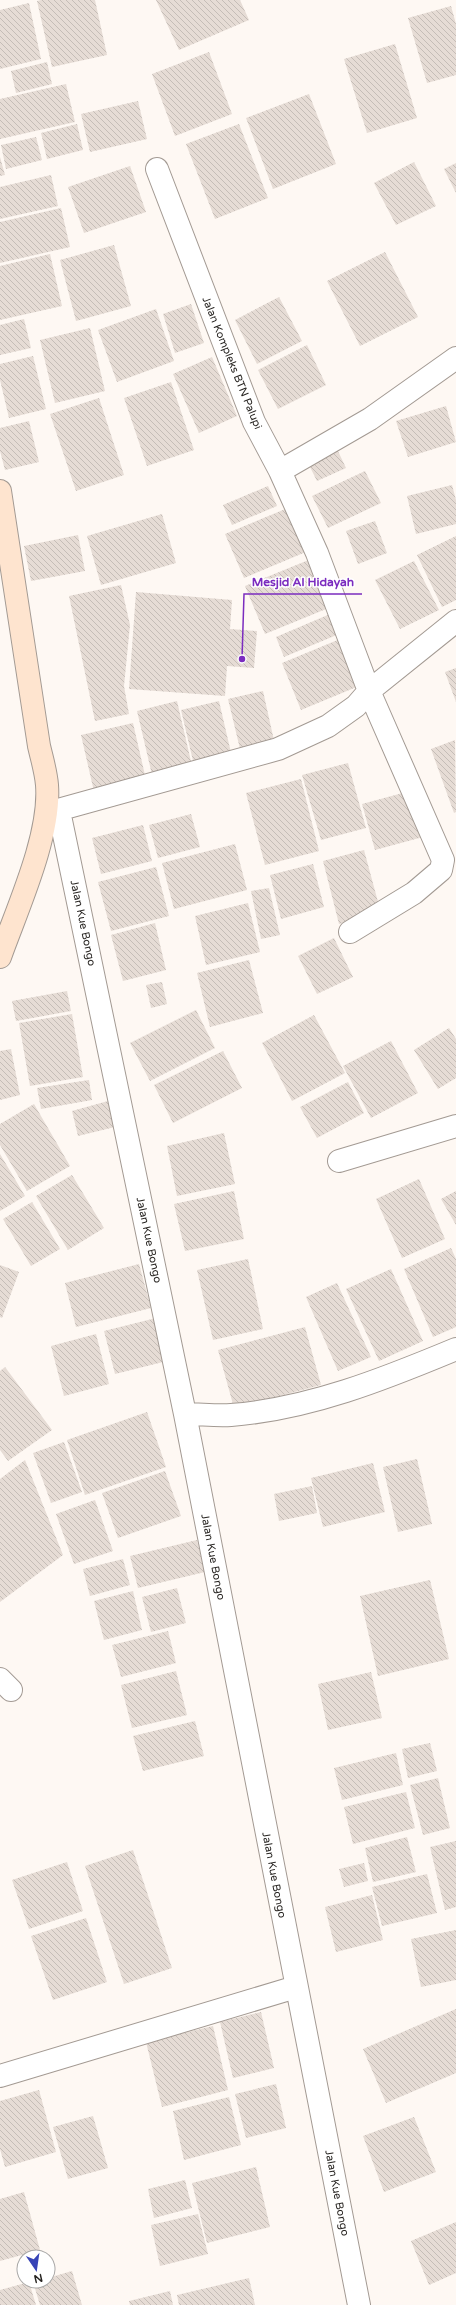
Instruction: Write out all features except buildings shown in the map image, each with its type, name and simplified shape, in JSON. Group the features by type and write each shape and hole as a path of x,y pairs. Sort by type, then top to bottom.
{"main road":[{"path":"0,492 39,746 53,812 39,847 0,958"}],"street":[{"name":"Jalan Kompleks BTN Palupi","path":"157,170 254,422 280,471 316,553 369,691 443,860 441,870 414,893 350,932"},
{"path":"280,471 370,419 456,358"},
{"path":"53,812 278,748 328,726 356,706 369,691 456,621"},
{"name":"Jalan Kue Bongo","path":"53,812 185,1414 359,2305"},
{"path":"339,1162 456,1126"},
{"path":"185,1414 230,1415 277,1409 378,1381 456,1350"},
{"path":"0,2076 296,1987"}],"place":[{"name":"Mesjid Al Hidayah","path":"242,659"}]}
